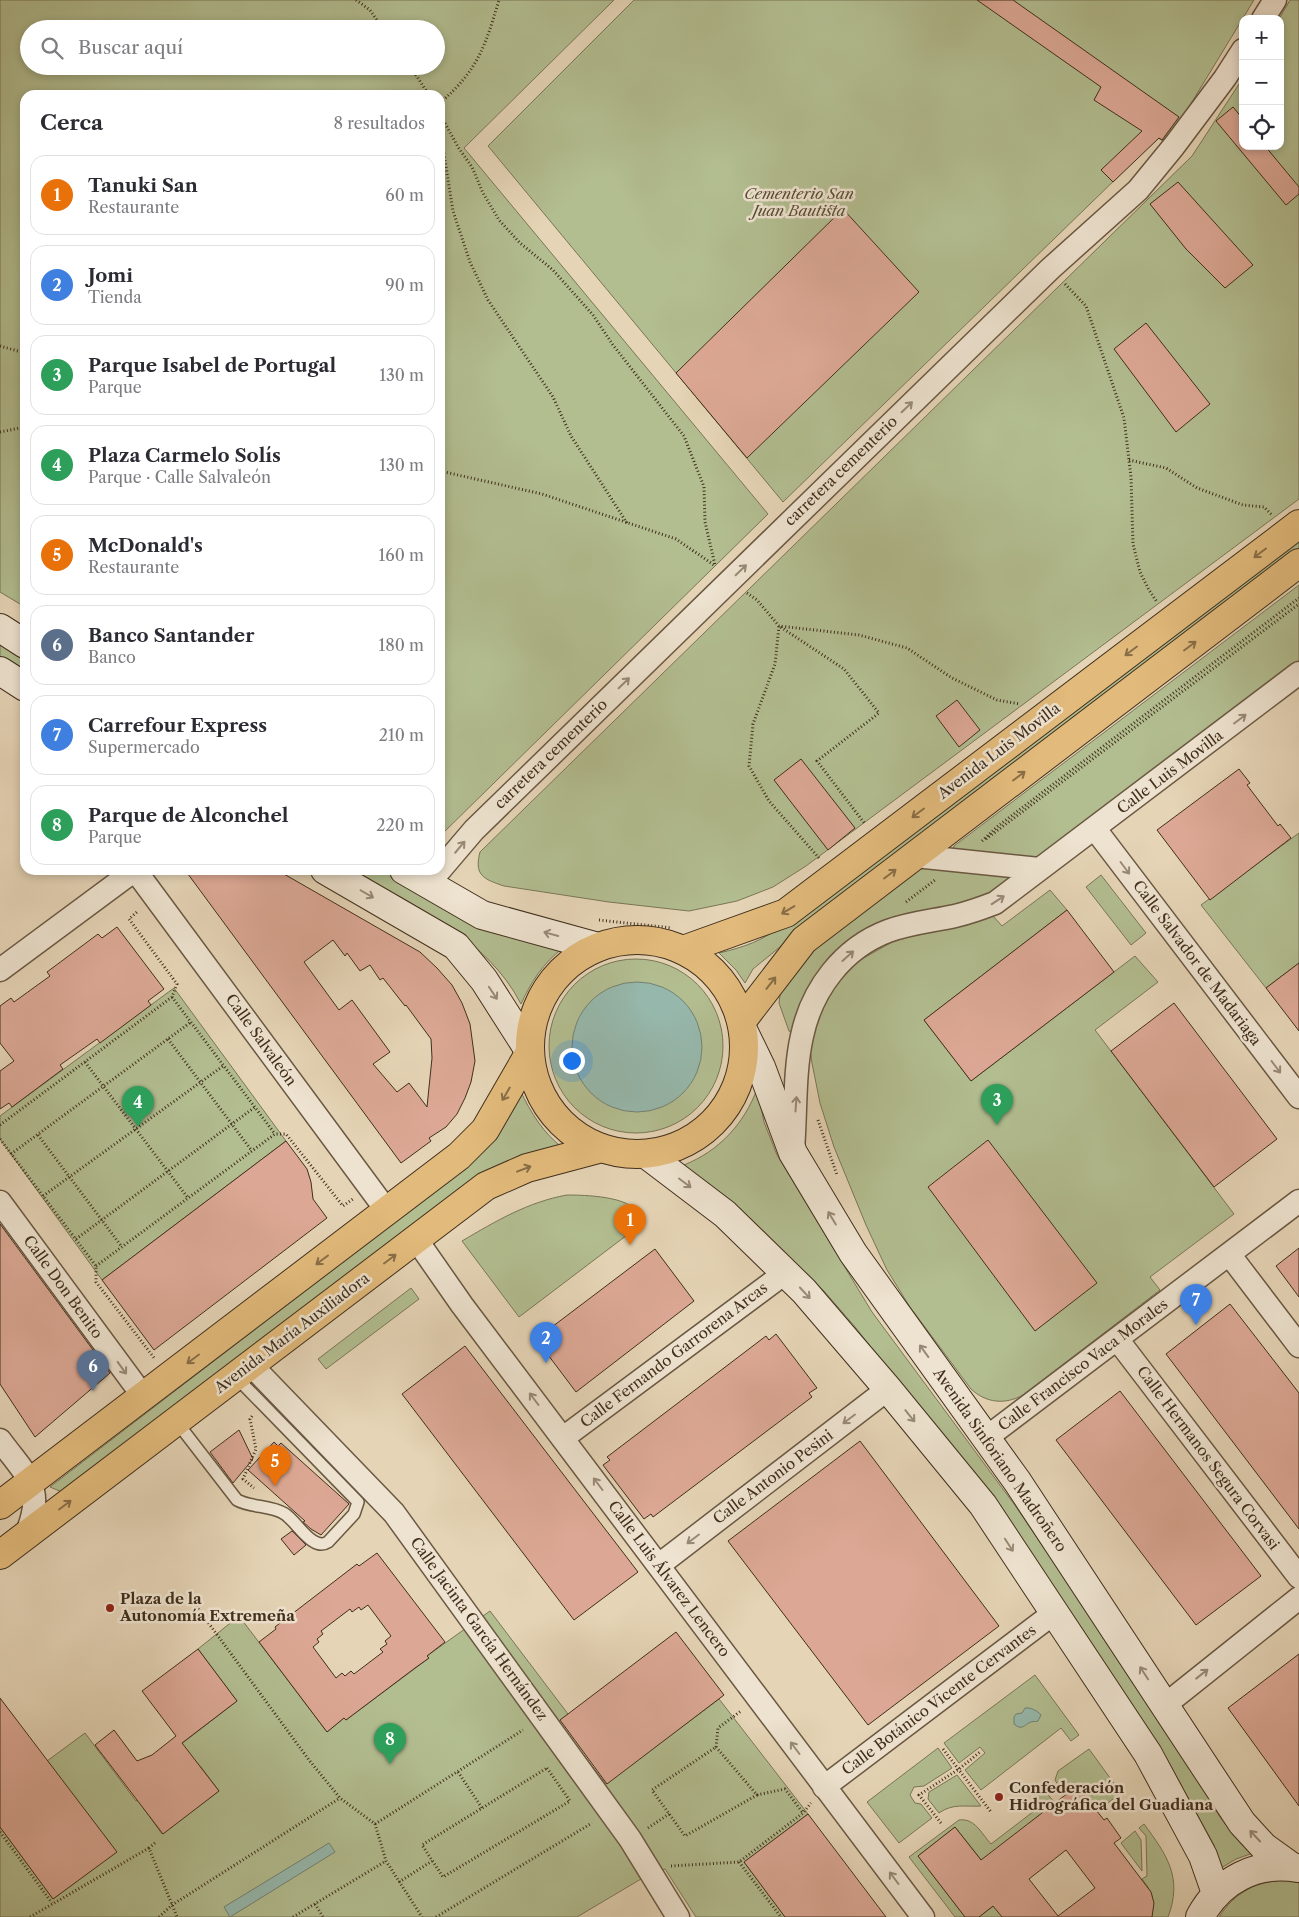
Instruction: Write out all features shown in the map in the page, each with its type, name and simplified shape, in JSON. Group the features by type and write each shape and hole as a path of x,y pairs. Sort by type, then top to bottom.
{"main road":[{"name":"Avenida Luis Movilla","path":"683,950 786,913 1294,528"},
{"path":"742,1026 804,940 1299,563"},
{"path":"0,628 20,641"},
{"path":"0,671 20,683"},
{"path":"333,875 456,946 484,980 530,1052"},
{"path":"413,875 482,915 598,947"},
{"path":"632,940 666,944 683,950 698,959 723,983 732,997 742,1026 743,1065 732,1097 711,1125 681,1145 664,1151 628,1154 602,1148 577,1136 551,1111 535,1079 530,1052 532,1025 537,1008 545,992 555,977 568,965 598,947 615,942 632,940"},
{"name":"Avenida Sinforiano Madroñero","path":"742,1026 761,1067 793,1153 853,1253 1017,1481 1242,1823 1264,1847 1296,1868"},
{"path":"0,1505 30,1482 137,1387 387,1211 459,1156 485,1130 530,1052"},
{"name":"Avenida María Auxiliadora","path":"0,1555 486,1186 527,1168 602,1148"},
{"path":"646,1154 725,1214 804,1291 888,1389 983,1505 1148,1754 1203,1856 1216,1894"},
{"path":"1200,1917 1216,1894 1228,1883 1255,1870 1270,1867 1296,1868"}],"street":[{"path":"1266,15 1275,0"},
{"name":"carretera cementerio","path":"445,864 474,830 722,573 1138,190 1174,146 1239,56"},
{"name":"Calle Luis Movilla","path":"793,1153 802,1036 812,1004 821,987 832,972 850,954 868,941 888,932 918,922 957,916 995,903 1299,673"},
{"name":"Calle Salvador de Madariaga","path":"1095,829 1299,1097"},
{"path":"915,856 1039,869"},
{"path":"0,970 128,875"},
{"name":"Calle Salvaleón","path":"139,875 387,1211"},
{"name":"carretera cementerio","path":"428,884 436,875"},
{"name":"Calle Francisco Vaca Morales","path":"986,1438 1299,1200"},
{"name":"Calle Don Benito","path":"0,1202 137,1387"},
{"name":"Calle Luis Álvarez Lencero","path":"416,1239 923,1917"},
{"path":"1229,1254 1299,1346"},
{"name":"Calle Fernando Garrorena Arcas","path":"563,1438 785,1273"},
{"name":"Calle Hermanos Segura Corvasi","path":"1117,1339 1299,1577"},
{"name":"Calle Jacinta García Hernández","path":"243,1370 394,1513 612,1812 678,1917"},
{"name":"Calle Antonio Pesini","path":"659,1565 888,1389"},
{"path":"0,1440 30,1482 36,1498 34,1517 26,1535"},
{"path":"1165,1705 1299,1598"},
{"name":"Calle Botánico Vicente Cervantes","path":"824,1787 1054,1613"}],"lane":[{"path":"176,1421 237,1500 249,1505 278,1510 285,1514 313,1542 318,1545 324,1545 354,1514 358,1502 263,1405 243,1370"}],"path":[{"path":"356,0 370,10 377,20"},
{"path":"445,99 459,86 474,66 488,36 499,0"},
{"path":"416,75 426,90"},
{"path":"445,123 472,167 483,193 499,220 520,243 553,270 593,315 613,345 684,436 704,487 705,522 722,573"},
{"path":"445,161 453,211 470,262 488,300 553,397 571,436 628,523"},
{"path":"1050,269 1086,306 1124,418 1129,460 1134,544 1140,572 1149,590 1171,621"},
{"path":"0,346 20,352"},
{"path":"0,432 20,428"},
{"path":"1129,460 1166,468 1197,488 1243,505 1264,507 1294,528"},
{"path":"445,472 542,494 676,539 757,600 780,626 844,669 879,713 817,761 880,842"},
{"path":"904,904 960,860 998,826 1299,598"},
{"path":"976,842 988,838 1299,604"},
{"path":"780,626 859,634 907,648 952,678 997,700 1053,710"},
{"path":"780,626 775,664 753,724 749,766 770,801 835,876"},
{"path":"0,1125 172,997 177,984 128,919 156,898"},
{"path":"172,997 275,1134"},
{"path":"12,1154 191,1022"},
{"path":"168,1039 252,1151"},
{"path":"85,1062 188,1198"},
{"path":"43,1196 223,1066"},
{"path":"76,1239 254,1107"},
{"path":"96,1266 275,1134 286,1134 344,1206 369,1187"},
{"path":"38,1135 122,1247"},
{"path":"0,1139 96,1266 96,1282 156,1360 137,1387"},
{"path":"261,1493 243,1479 256,1449 250,1419 263,1405"},
{"path":"196,1606 340,1798 376,1824 386,1861 422,1917"},
{"path":"757,1795 716,1747 718,1728 758,1698"},
{"path":"376,1824 543,1718"},
{"path":"716,1747 652,1790 685,1836 757,1795 785,1789 803,1813"},
{"path":"943,1749 992,1812"},
{"path":"941,1823 919,1795 959,1769 980,1752"},
{"path":"547,1768 570,1801 443,1877 432,1861 422,1845 547,1768"},
{"path":"458,1772 482,1808"},
{"path":"648,1867 739,1862 803,1813 824,1787"},
{"path":"159,1917 172,1905 340,1798"},
{"path":"436,1917 612,1812"},
{"path":"0,1832 52,1904"},
{"path":"30,1917 155,1843"},
{"path":"149,1848 177,1917"},
{"path":"294,1917 386,1861"},
{"path":"399,1882 432,1861"},
{"path":"739,1862 781,1917"},
{"path":"315,1904 323,1917"}],"green space":[{"path":"0,0 614,0 464,148 768,514 445,831 445,90 20,90 20,604 0,592"},
{"name":"Cementerio San Juan Bautista","path":"634,0 1254,0 1245,15 1239,15 1239,25 1167,143 1158,138 783,502 488,146"},
{"path":"1290,0 1299,0 1299,499 806,866 773,887 737,901 689,911 609,902 504,886 482,875 478,866 480,852 1192,156 1239,84 1239,150 1284,150 1284,15 1281,15"},
{"path":"1299,535 1299,552 791,938 753,969 745,983 736,970 719,953 752,943 782,926"},
{"path":"1299,585 1299,663 1038,859 952,852 954,846"},
{"path":"0,641 20,654 20,672 0,659"},
{"path":"1299,833 1299,963 1266,988 1201,905"},
{"path":"921,865 1008,876 1011,880 991,896 884,927 792,1033 789,1031 779,1003 781,987 805,954"},
{"path":"361,875 391,875 462,917 563,948 538,973 521,1004 507,981 489,960 469,942 424,911"},
{"path":"1101,875 1146,933 1131,945 1086,887"},
{"path":"1050,890 1067,910 924,1020 971,1081 1135,956 1158,982 1095,1030 1234,1214 1150,1277 1160,1290 1023,1395 1009,1400 996,1401 989,1400 971,1389 910,1307 887,1270 834,1147 820,1103 810,1048 813,1032 824,1001 853,964 901,937 993,916 1002,926"},
{"path":"627,959 645,959 677,969 703,991 713,1005 719,1021 723,1055 713,1087 691,1113 677,1123 661,1129 645,1133 627,1133 595,1123 569,1101 559,1087 553,1071 549,1055 549,1037 559,1005 581,979 595,969 611,963"},
{"path":"174,988 286,1141 102,1280 0,1139 0,1116"},
{"path":"757,1089 764,1122 777,1155 872,1312 1014,1504 1168,1730 1220,1817 1233,1834 1253,1853 1236,1859 1221,1868 1214,1845 1164,1754 1000,1514 856,1328 824,1291 728,1201 684,1165 708,1152 729,1135 745,1114"},
{"path":"520,1090 538,1122 549,1136 563,1148 62,1492 50,1487 473,1162 492,1139"},
{"path":"567,1195 584,1195 626,1203 634,1208 638,1214 637,1225 631,1232 519,1317 462,1241 526,1207"},
{"path":"411,1288 419,1299 326,1369 318,1359"},
{"path":"490,1611 568,1714 558,1722 606,1784 719,1699 808,1814 744,1862 785,1917 696,1917 665,1869 641,1879 577,1917 0,1917 0,1827 53,1899 116,1852 47,1761 85,1733 136,1801 141,1798 147,1806 144,1809 162,1834 219,1791 201,1767 180,1745 237,1701 198,1649 239,1616 327,1732 344,1718 346,1720 429,1658 427,1656"},
{"path":"1035,1675 1079,1735 1071,1741 1061,1728 981,1790 965,1770 985,1753 980,1747 959,1763 944,1743"},
{"path":"938,1748 952,1768 924,1786 914,1787 910,1795 915,1803 921,1804 932,1818 899,1843 867,1802"},
{"path":"1089,1749 1121,1793 1097,1811 1077,1786 1065,1796 1055,1780 1058,1771"},
{"path":"957,1775 981,1806 959,1806 939,1813 928,1799 929,1792"},
{"path":"1035,1789 1044,1790 1055,1803 987,1867 955,1827 918,1856 965,1917 955,1917 909,1857 959,1820 969,1821 974,1824 991,1844 1042,1805 1032,1791"},
{"path":"1144,1824 1166,1857 1173,1879 1174,1890 1168,1917 1151,1917 1152,1897 1142,1879 1147,1876 1146,1836 1139,1828"},
{"path":"1135,1831 1141,1840 1142,1871 1121,1843"},
{"path":"1286,1880 1299,1883 1299,1917 1219,1917 1232,1901 1248,1890 1266,1883"},
{"path":"1007,1896 1002,1917 979,1917"}],"water":[{"path":"637,982 650,983 662,987 683,1001 697,1022 701,1034 701,1060 697,1072 683,1093 662,1107 650,1111 637,1112 624,1111 612,1107 591,1093 577,1072 573,1060 572,1047 573,1034 577,1022 591,1001 612,987 624,983"},
{"path":"1025,1708 1034,1710 1041,1715 1038,1721 1019,1727 1014,1724 1014,1717 1016,1714 1022,1713"},
{"path":"329,1843 335,1852 230,1917 224,1907"}],"building":[{"path":"977,0 1013,0 1179,117 1162,140 1159,138 1113,182 1101,170 1142,131 1094,100 1101,87"},
{"path":"1233,107 1239,114 1239,149 1216,121"},
{"path":"1240,150 1268,150 1299,187 1299,194 1286,205"},
{"path":"1178,182 1253,265 1225,288 1186,249 1150,204"},
{"path":"843,209 919,292 747,458 676,373"},
{"path":"1146,323 1210,404 1176,432 1114,349"},
{"path":"957,700 980,730 959,747 936,716"},
{"path":"801,759 855,828 828,850 774,780"},
{"path":"1239,769 1250,783 1247,785 1278,826 1280,824 1291,838 1210,900 1157,830"},
{"path":"189,875 286,875 420,952 437,968 452,985 462,1003 470,1024 475,1061 471,1082 457,1114 446,1127 429,1138 431,1141 401,1163","holes":["333,940 345,956 347,953 360,971 370,965 380,980 383,978 431,1039 432,1058 427,1107 409,1083 397,1092 373,1064 390,1052 352,1000 339,1010 304,962"]},
{"path":"1067,910 1114,972 971,1081 924,1020"},
{"path":"117,927 164,989 148,1001 151,1005 100,1043 97,1039 60,1065 63,1069 12,1107 9,1103 0,1109 0,1071 14,1061 0,1043 0,1006 11,998 14,1002 50,976 47,972 98,934 102,938"},
{"path":"1299,963 1299,1031 1266,988"},
{"path":"1174,1003 1277,1139 1214,1187 1111,1051"},
{"path":"988,1140 1097,1283 1035,1331 928,1187"},
{"path":"286,1141 307,1169 313,1199 327,1218 154,1350 102,1280"},
{"path":"0,1224 110,1373 35,1437 0,1384"},
{"path":"1299,1248 1299,1297 1276,1266"},
{"path":"655,1249 694,1301 576,1392 536,1339"},
{"path":"1230,1304 1299,1393 1299,1529 1166,1354"},
{"path":"776,1334 817,1388 809,1393 812,1397 653,1517 651,1514 644,1519 603,1465 610,1460 607,1457 766,1336 769,1340"},
{"path":"465,1346 638,1572 574,1620 402,1394"},
{"path":"1120,1391 1261,1576 1196,1625 1056,1440"},
{"path":"239,1430 253,1459 233,1483 210,1452"},
{"path":"860,1441 999,1626 868,1725 728,1541"},
{"path":"274,1442 278,1446 281,1443 349,1504 321,1535 303,1522 305,1521 248,1470"},
{"path":"292,1531 306,1545 294,1555 281,1539"},
{"path":"377,1553 445,1642 427,1656 429,1658 327,1732 259,1642 276,1629 275,1627 357,1564 359,1566","holes":["368,1605 391,1636 385,1641 387,1644 380,1649 383,1652 354,1674 351,1671 345,1676 342,1673 336,1678 313,1647 319,1642 317,1639 323,1634 321,1631 350,1609 352,1612 359,1607 361,1610"]},
{"path":"676,1632 724,1695 607,1784 560,1720"},
{"path":"198,1649 237,1701 182,1743 219,1791 163,1834 95,1745 114,1730 137,1761 152,1755 176,1736 142,1691"},
{"path":"1299,1654 1299,1806 1228,1708"},
{"path":"0,1698 117,1852 53,1899 0,1827"},
{"path":"1077,1786 1104,1820 1107,1818 1121,1838 1114,1843 1151,1892 1154,1903 1152,1917 1002,1917 993,1906 979,1917 965,1917 918,1856 955,1827 981,1860","holes":["1066,1850 1095,1888 1058,1916 1029,1879"]},
{"path":"808,1814 886,1917 785,1917 744,1862"}],"place":[{"name":"Parque Isabel de Portugal","path":"997,1125"},
{"name":"Plaza Carmelo Solís","path":"138,1127"},
{"name":"Tanuki San","path":"630,1245"},
{"name":"Carrefour Express","path":"1196,1325"},
{"name":"Jomi","path":"546,1363"},
{"name":"Banco Santander","path":"93,1391"},
{"name":"McDonald's","path":"275,1486"},
{"name":"Plaza de la Autonomía Extremeña","path":"110,1608"},
{"name":"Parque de Alconchel","path":"390,1764"},
{"name":"Confederación Hidrográfica del Guadiana","path":"999,1797"}]}
